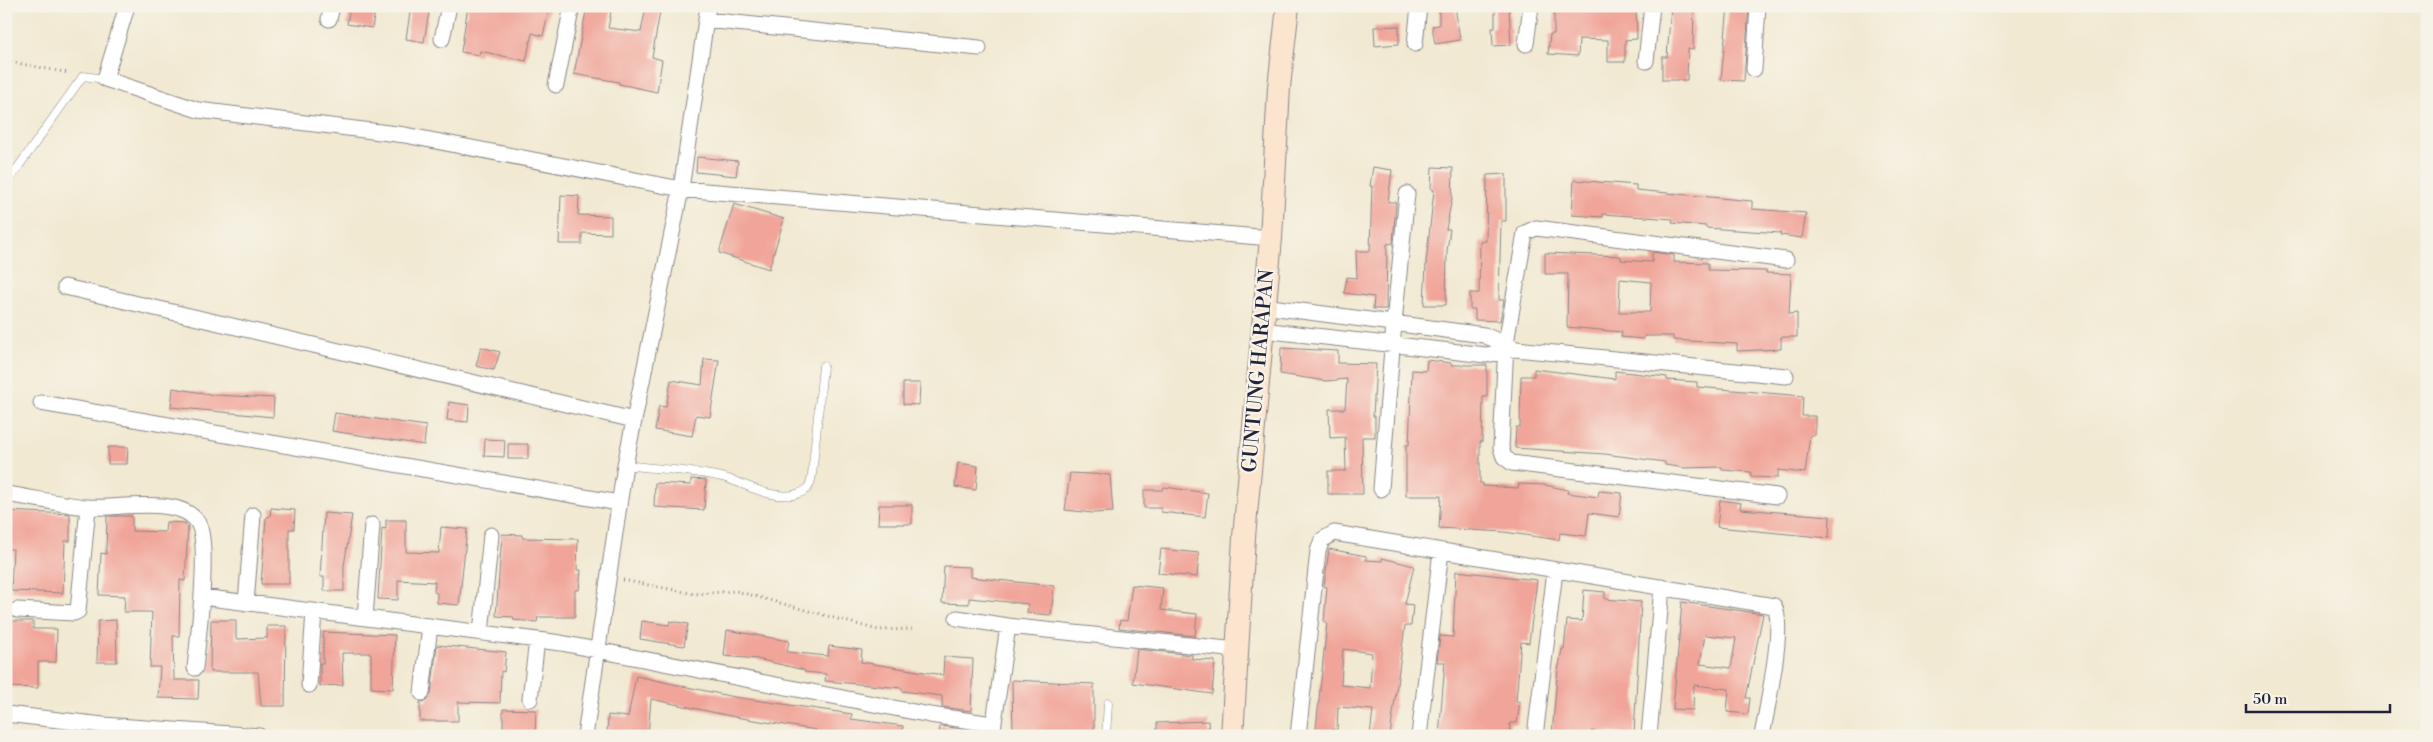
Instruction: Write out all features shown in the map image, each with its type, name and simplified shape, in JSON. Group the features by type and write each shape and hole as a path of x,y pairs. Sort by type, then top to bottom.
{"street":[{"path":"127,6 105,79 198,110 405,135 681,189 1271,238"},
{"path":"442,39 450,6"},
{"path":"556,85 572,6"},
{"name":"GUNTUNG HARAPAN","path":"1232,736 1244,537 1263,306 1271,238 1279,87 1288,6"},
{"path":"1415,44 1419,6"},
{"path":"1526,44 1531,6"},
{"path":"1646,61 1652,6"},
{"path":"1754,69 1758,6"},
{"path":"585,736 610,578 619,503 681,189 707,13 979,48"},
{"path":"1382,489 1392,346 1407,194"},
{"path":"1777,496 1512,463 1504,457 1501,448 1509,348 1525,233 1531,230 1544,229 1786,260"},
{"path":"65,287 634,420"},
{"path":"1263,306 1484,335 1509,348 1786,376"},
{"path":"1262,330 1486,355 1509,348"},
{"path":"41,403 619,503"},
{"path":"6,494 88,507 138,505 187,512 199,524 202,534 202,597 195,668"},
{"path":"17,610 74,613 78,611 88,507"},
{"path":"246,603 253,515"},
{"path":"365,618 372,525"},
{"path":"1298,736 1318,551 1322,540 1334,533 1555,571 1662,586 1772,606 1776,609 1778,635 1762,736"},
{"path":"481,633 491,535"},
{"path":"1419,736 1441,551"},
{"path":"1535,736 1555,571"},
{"path":"1649,736 1662,586"},
{"path":"202,597 537,640 930,715 992,730 1008,626"},
{"path":"309,685 314,611"},
{"path":"957,618 1008,626 1237,650"},
{"path":"422,693 430,626"},
{"path":"530,698 537,640"},
{"path":"6,714 103,725 259,736"}],"lane":[{"path":"6,184 83,76 105,79"},
{"path":"626,465 722,478 772,494 794,494 806,491 810,488 812,475 823,366"},
{"path":"1106,736 1108,703"}],"path":[{"path":"6,61 83,76"},
{"path":"610,578 695,594 736,591 878,630 912,629"}],"building":[{"path":"411,6 430,6 424,42 406,39"},
{"path":"468,6 550,6 543,36 532,33 526,61 480,51 479,55 461,52"},
{"path":"587,6 612,6 608,28 641,32 646,6 661,6 652,57 662,60 657,92 619,84 619,82 574,74"},
{"path":"1439,6 1455,6 1460,40 1435,44 1432,26 1439,25"},
{"path":"1495,6 1509,6 1511,45 1493,46 1492,28 1495,28"},
{"path":"1554,6 1575,6 1575,9 1636,8 1637,39 1625,40 1625,62 1608,62 1608,40 1579,39 1578,56 1548,54 1550,34 1554,34"},
{"path":"1671,6 1694,6 1693,50 1688,49 1687,80 1662,80 1662,57 1667,57"},
{"path":"1728,6 1749,6 1744,81 1721,80"},
{"path":"350,7 375,11 372,28 347,24"},
{"path":"1399,26 1399,44 1375,46 1374,27"},
{"path":"697,157 738,161 736,176 696,172"},
{"path":"1373,167 1392,170 1388,202 1396,202 1393,243 1387,244 1386,309 1373,309 1374,297 1344,293 1347,277 1357,278 1356,251 1370,251 1372,186 1370,186"},
{"path":"1432,167 1453,168 1452,198 1446,229 1450,229 1447,251 1446,305 1424,305 1426,263 1434,190 1431,189"},
{"path":"1506,174 1506,221 1501,221 1499,300 1504,300 1500,321 1475,320 1475,309 1470,309 1470,293 1479,293 1480,242 1486,241 1487,175"},
{"path":"1574,180 1636,185 1636,190 1752,201 1752,209 1806,213 1802,238 1780,235 1781,233 1706,228 1706,226 1672,223 1673,219 1603,214 1603,217 1572,215"},
{"path":"561,195 579,196 578,215 611,216 611,234 582,233 582,244 559,244"},
{"path":"734,204 784,219 769,269 719,253"},
{"path":"1652,252 1674,255 1674,262 1708,263 1708,270 1766,271 1766,273 1791,274 1789,314 1797,313 1797,337 1781,337 1781,349 1737,351 1737,344 1673,340 1673,336 1644,336 1644,339 1621,337 1622,332 1567,327 1568,274 1545,274 1545,253 1621,256 1621,260 1652,262","holes":["1620,279 1651,282 1650,312 1619,312"]},
{"path":"481,347 500,352 494,370 476,366"},
{"path":"1281,348 1338,351 1338,363 1376,364 1373,416 1375,416 1375,437 1362,437 1363,494 1328,494 1328,471 1346,471 1345,437 1330,438 1329,409 1345,409 1347,379 1326,381 1280,374"},
{"path":"704,359 719,360 710,417 696,415 692,436 655,430 659,406 666,407 671,380 702,385"},
{"path":"1427,360 1451,363 1451,365 1487,365 1487,397 1483,397 1482,442 1480,442 1480,483 1483,483 1483,486 1518,488 1519,484 1545,485 1568,490 1567,493 1598,497 1599,491 1622,493 1619,517 1589,513 1586,536 1560,533 1559,540 1504,532 1439,528 1441,496 1406,496 1406,445 1409,445 1412,370 1426,371"},
{"path":"1534,369 1615,379 1615,371 1667,377 1667,380 1697,382 1697,387 1803,396 1802,416 1815,416 1815,435 1810,435 1805,473 1778,470 1778,478 1751,477 1751,472 1722,470 1722,467 1685,468 1665,465 1665,462 1605,454 1515,448 1516,427 1520,427 1521,376 1534,376"},
{"path":"903,383 920,383 919,405 903,404"},
{"path":"173,388 215,395 274,398 273,417 171,407"},
{"path":"449,402 469,405 468,422 447,420"},
{"path":"335,413 426,426 424,445 332,431"},
{"path":"485,439 505,440 504,457 484,456"},
{"path":"508,444 528,444 528,459 508,459"},
{"path":"108,447 128,447 127,464 108,464"},
{"path":"958,463 978,466 976,490 955,487"},
{"path":"1070,473 1110,475 1113,512 1093,513 1065,510"},
{"path":"691,479 706,480 704,510 654,507 655,483 691,485"},
{"path":"1164,487 1208,493 1205,517 1161,512 1161,508 1144,508 1144,490 1163,490"},
{"path":"1720,500 1741,503 1740,509 1830,516 1829,538 1717,527"},
{"path":"879,505 912,505 912,524 878,524"},
{"path":"271,508 295,510 294,529 289,529 289,584 261,584 266,518 270,516"},
{"path":"6,511 70,514 70,541 65,541 63,593 11,591 13,549 6,549"},
{"path":"324,513 352,515 344,566 344,591 324,591 324,577 320,577"},
{"path":"107,516 132,516 132,531 165,532 166,522 185,523 188,527 185,581 180,580 179,636 173,636 174,680 199,680 198,699 158,698 160,667 150,667 152,612 124,612 125,596 99,595 101,553 106,554"},
{"path":"386,520 406,520 406,552 439,553 441,527 467,529 459,605 437,603 437,593 434,592 435,582 398,580 398,600 378,599 382,528 386,529"},
{"path":"502,534 522,535 522,538 578,539 577,570 581,570 579,590 575,590 575,617 538,617 537,622 513,620 514,617 496,616"},
{"path":"1161,549 1199,553 1197,577 1158,573"},
{"path":"1329,549 1366,556 1366,560 1382,561 1382,558 1414,566 1405,604 1413,605 1411,626 1405,626 1390,736 1370,736 1373,710 1338,707 1337,730 1316,729 1327,622 1324,622 1327,587 1324,586","holes":["1343,649 1372,653 1370,688 1341,685"]},
{"path":"944,566 970,567 970,577 1054,586 1051,615 1027,613 1028,604 969,598 969,604 942,603"},
{"path":"1456,571 1537,580 1529,643 1521,642 1516,701 1520,702 1517,723 1510,723 1509,736 1439,736 1445,662 1437,662 1440,636 1453,637"},
{"path":"1132,585 1163,588 1161,610 1197,614 1195,636 1119,628 1120,620 1127,621"},
{"path":"1584,590 1605,592 1605,599 1641,602 1634,735 1591,731 1590,736 1552,734 1557,677 1562,649 1564,649 1567,620 1582,621"},
{"path":"1682,602 1763,614 1746,698 1750,698 1748,714 1727,712 1729,689 1694,685 1693,710 1673,709","holes":["1705,635 1736,638 1731,668 1700,664"]},
{"path":"116,620 117,662 97,662 98,621"},
{"path":"211,620 236,620 236,639 267,638 267,626 286,626 285,706 261,706 258,672 210,672"},
{"path":"6,621 33,621 33,629 57,629 56,662 38,662 38,688 6,687"},
{"path":"642,621 669,625 670,621 688,624 684,646 640,639"},
{"path":"727,630 789,641 787,652 828,656 829,646 862,650 861,662 943,675 944,657 973,659 971,711 942,707 942,696 902,691 902,688 825,681 826,674 804,672 804,670 757,659 724,656"},
{"path":"323,632 395,635 393,689 371,688 371,653 342,653 343,685 320,686 320,663 323,663"},
{"path":"437,645 506,652 504,672 501,671 500,703 458,702 458,721 420,721 420,702 426,701 431,694"},
{"path":"1137,649 1192,655 1192,659 1215,661 1212,694 1133,683"},
{"path":"636,676 734,697 852,714 851,719 903,726 902,736 816,736 816,730 735,717 651,699 648,736 607,736 608,715 628,717"},
{"path":"1012,680 1094,684 1094,736 1013,736"},
{"path":"503,709 536,710 535,736 503,735"},
{"path":"1208,721 1209,736 1157,736 1157,723"},
{"path":"940,726 971,730 970,736 939,736"}]}
